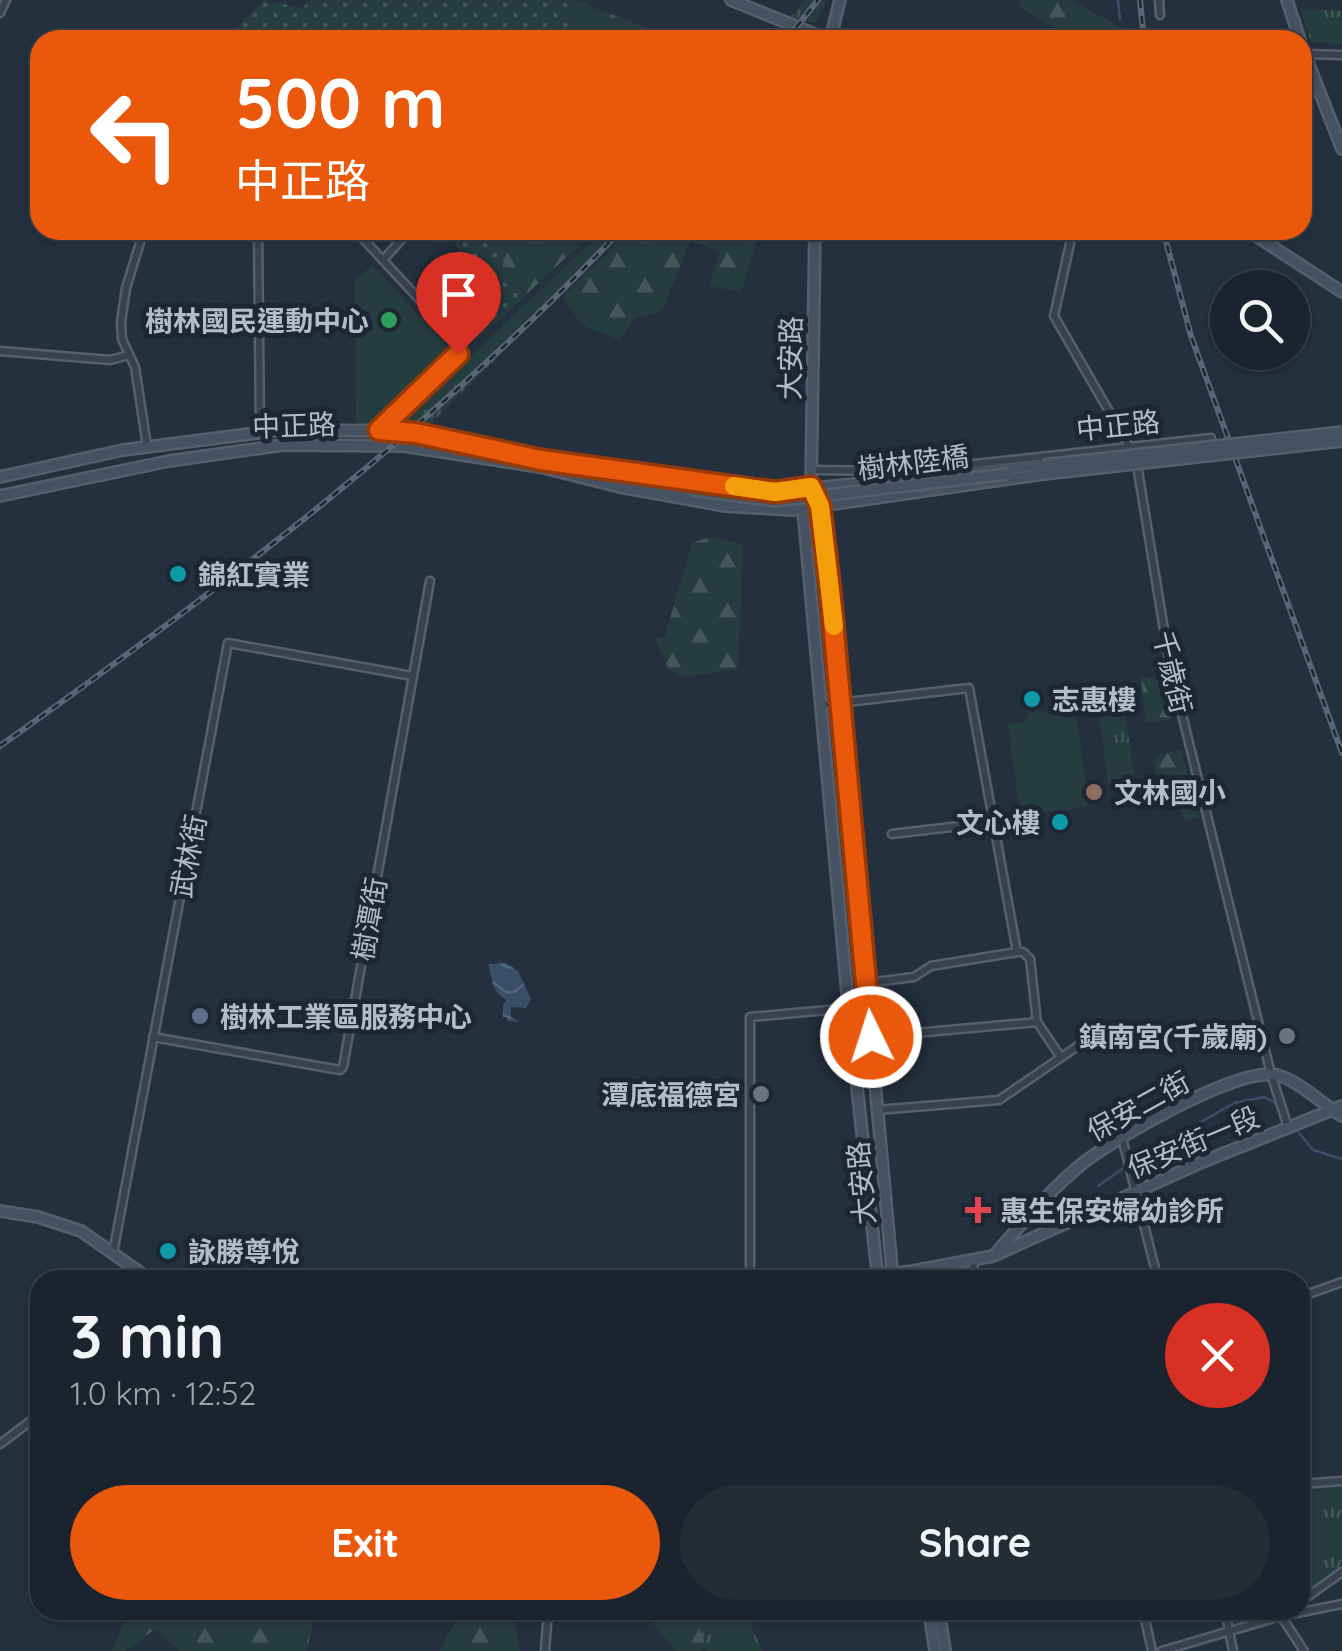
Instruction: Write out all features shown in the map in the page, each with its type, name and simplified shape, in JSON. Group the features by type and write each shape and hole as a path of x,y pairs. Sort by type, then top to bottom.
{"main road":[{"path":"731,0 804,30"},
{"path":"832,30 840,0"},
{"path":"1287,0 1297,30"},
{"path":"1312,71 1342,149"},
{"name":"大安路","path":"815,240 811,487 820,506 841,702 892,1270"},
{"path":"1262,240 1342,292"},
{"path":"362,446 364,429"},
{"name":"中正路","path":"2,476 147,446 260,432 364,429 416,433 725,506 802,508 887,498"},
{"name":"樹林陸橋","path":"541,464 775,501 1342,432"},
{"name":"樹林陸橋","path":"859,482 1044,470 1342,442"},
{"name":"中正路","path":"3,495 210,454 283,445 404,446 775,492 859,482"},
{"name":"樹林陸橋","path":"887,498 1044,470"},
{"path":"2,476 3,495"},
{"name":"大安路","path":"811,487 802,508 877,1270"},
{"path":"1271,1074 1281,1075 1337,1108 1342,1116"},
{"name":"保安二街","path":"993,1256 1083,1163 1211,1091 1238,1080 1271,1074"},
{"name":"保安街一段","path":"929,1270 993,1256 1138,1190 1337,1108"},
{"path":"0,1211 62,1223 90,1236 138,1270"},
{"path":"930,1620 935,1651"},
{"path":"940,1620 945,1651"}],"street":[{"path":"0,12 6,0"},
{"path":"1159,0 1160,16"},
{"path":"1312,49 1342,54"},
{"path":"141,240 124,305 122,339 135,367 147,446"},
{"path":"258,240 260,432"},
{"path":"364,240 459,346 452,362 379,430"},
{"path":"383,260 401,240"},
{"name":"千歲街","path":"1071,240 1054,316 1129,446 1138,471 1170,666 1271,1074 1283,1114 1292,1125"},
{"path":"0,351 110,360 128,355"},
{"name":"中正路","path":"910,471 1212,438"},
{"path":"810,470 910,471"},
{"path":"859,482 910,471"},
{"name":"樹潭街","path":"154,1037 340,1070 343,1067 430,581"},
{"name":"武林街","path":"113,1253 228,643 412,676"},
{"path":"821,704 969,688 1017,952"},
{"path":"892,834 993,822"},
{"path":"750,1270 750,1017 838,1009 867,983 914,976 931,966 1017,952 1030,959 1037,1022 1060,1056"},
{"path":"871,1037 1037,1022"},
{"path":"878,1110 998,1100 1088,1038"},
{"path":"1122,1138 1156,1270"},
{"path":"972,1270 975,1261"},
{"path":"1310,1293 1342,1282"},
{"path":"0,1444 30,1422"},
{"path":"1310,1483 1342,1481"},
{"path":"1310,1595 1342,1572"},
{"path":"1310,1610 1342,1604"},
{"path":"545,1651 547,1620"},
{"path":"1145,1620 1152,1651"},
{"path":"1227,1620 1233,1651"},
{"path":"1162,1651 1267,1620"},
{"path":"1284,1620 1304,1651"}],"green space":[{"path":"264,0 302,8 311,0 573,0 571,30 234,30"},
{"path":"573,0 654,30 571,30"},
{"path":"805,0 827,0 815,23 791,17"},
{"path":"1022,0 1071,0 1126,30 1059,30 1019,7"},
{"path":"1300,9 1342,11 1342,44 1312,42 1312,30 1307,30"},
{"path":"453,240 489,240 519,288 527,294 474,343 467,266"},
{"path":"489,240 585,240 527,294"},
{"path":"593,240 617,240 425,429 395,428"},
{"path":"620,240 757,240 741,292 710,286 719,252 690,241 662,311 634,318 620,340 582,325 563,297"},
{"name":"樹林國民運動中心","path":"372,265 460,359 385,426 356,424 355,281"},
{"path":"710,537 743,544 738,669 683,677 669,670 655,639 665,636 692,543"},
{"path":"1163,675 1172,719 1146,723 1141,678"},
{"path":"1122,693 1135,781 1108,784 1097,697"},
{"path":"1075,706 1089,806 1035,814 1034,806 1019,808 1008,724 1025,722 1029,713"},
{"path":"1181,749 1199,817 1184,821 1173,782 1157,786 1154,757"},
{"path":"1342,1482 1342,1571 1310,1593 1310,1485"},
{"path":"126,1620 313,1620 307,1651 180,1651 155,1629 126,1651 112,1651"},
{"path":"456,1620 516,1620 520,1651 439,1651"},
{"path":"646,1620 747,1620 700,1651 676,1651"},
{"path":"696,1620 752,1620 752,1630 763,1651 707,1651"}],"water":[{"path":"506,963 518,971 531,999 526,1008 511,1007 511,1017 520,1022 503,1017 507,1000 495,989 488,964"}],"waterway":[{"path":"1118,0 1120,19"},
{"path":"1131,1162 1234,1103 1264,1097 1279,1105"},
{"path":"1295,1128 1313,1150 1342,1159"},
{"path":"1098,1186 1125,1167"}],"railway":[{"path":"794,30 818,0"},
{"path":"1140,0 1143,30"},
{"path":"0,746 244,566 401,439 611,240"},
{"path":"1166,240 1191,336 1342,753"}],"slow traffic":[{"path":"734,486 775,492 811,487 820,506 834,626"}],"place":[{"name":"樹林國民運動中心","path":"389,320"},
{"name":"錦紅實業","path":"178,574"},
{"name":"志惠樓","path":"1032,699"},
{"name":"文林國小","path":"1094,792"},
{"name":"文心樓","path":"1060,822"},
{"name":"樹林工業區服務中心","path":"200,1016"},
{"name":"鎮南宮(千歲廟)","path":"1287,1036"},
{"name":"潭底福德宮","path":"761,1094"},
{"name":"惠生保安婦幼診所","path":"978,1210"},
{"name":"詠勝尊悅","path":"168,1251"}],"route":[{"path":"458,354 379,430 416,433 541,460 775,492 811,487 820,506 830,589 871,1037"}]}
